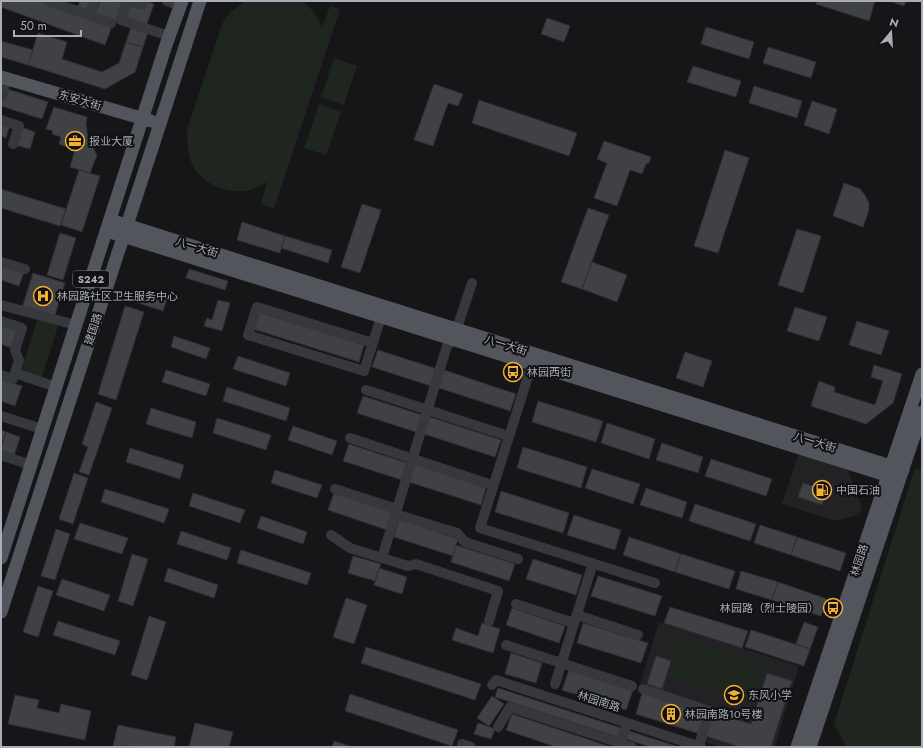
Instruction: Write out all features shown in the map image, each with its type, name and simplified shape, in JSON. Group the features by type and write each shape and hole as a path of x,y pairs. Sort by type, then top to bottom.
{"main road":[{"name":"建国路","path":"1,612 124,230 200,1"},
{"name":"建国路","path":"1,558 142,118 169,36 182,3"},
{"name":"东安大街","path":"4,81 160,124"},
{"name":"八一大街","path":"108,225 895,473"},
{"name":"八一大街","path":"124,230 381,317 455,334 535,365 895,473"},
{"name":"林园路","path":"810,747 895,473 922,374"},
{"name":"林园路","path":"797,747 895,473 922,412"},
{"path":"42,430 59,435"}],"street":[{"path":"48,1 111,23"},
{"path":"90,16 94,1"},
{"path":"127,1 121,20 169,36"},
{"path":"130,1 142,5"},
{"path":"167,1 182,3"},
{"path":"1,120 19,126 13,144"},
{"path":"1,262 25,269"},
{"path":"382,558 447,346 455,334 472,283"},
{"path":"1,305 76,325"},
{"path":"373,343 257,307 248,335 364,371 373,343 381,317"},
{"path":"1,321 22,328 15,350 19,360 13,379 1,375"},
{"path":"500,484 535,365"},
{"path":"535,365 480,528 655,583"},
{"path":"15,373 56,387"},
{"path":"366,390 502,434"},
{"path":"1,416 42,430"},
{"path":"350,438 486,483"},
{"path":"1,455 31,465"},
{"path":"335,489 457,533 465,542 518,559"},
{"path":"331,535 350,548 408,566 416,564 498,590 489,621"},
{"path":"555,684 592,563"},
{"path":"516,604 638,635"},
{"path":"506,645 632,686"},
{"name":"林园南路","path":"492,685 496,680 700,747"},
{"path":"643,689 710,711 700,747"},
{"path":"498,727 510,707 624,745 627,723"}],"shaded area":[{"path":"245,1 302,1 312,10 322,28 330,6 340,9 274,208 261,204 267,182 250,190 242,191 233,191 216,186 196,171 190,160 188,152 187,130 223,22 230,13"},
{"path":"334,58 357,66 344,105 321,97"},
{"path":"319,104 341,112 326,155 304,148"},
{"path":"38,317 59,323 41,379 21,372"},
{"path":"799,452 847,468 862,507 859,515 835,521 782,504"},
{"path":"915,468 922,470 922,747 847,747 834,724"},
{"name":"东风小学","path":"659,622 799,666 775,747 721,747 703,741 713,707 640,684"},
{"path":"665,632 763,663 767,667 767,670 757,696 744,700 668,676 678,644 663,639"}],"building":[{"path":"1,1 42,1 112,26 105,45 1,7"},
{"path":"80,1 90,1 86,12 77,9"},
{"path":"100,1 122,1 116,21 95,14"},
{"path":"145,1 154,4 146,26 123,18 128,3 143,8"},
{"path":"817,1 875,1 869,21 816,4"},
{"path":"889,1 906,1 904,6"},
{"path":"547,18 570,26 564,42 541,34"},
{"path":"131,27 148,32 143,47 126,42"},
{"path":"706,27 754,42 749,59 701,44"},
{"path":"38,33 67,42 62,59 102,72 119,63 126,42 143,47 135,72 105,89 28,65"},
{"path":"1,41 33,50 28,65 1,57"},
{"path":"768,47 816,62 811,78 763,63"},
{"path":"693,66 741,81 736,97 687,82"},
{"path":"434,84 463,94 458,106 448,103 433,146 414,140"},
{"path":"754,86 802,101 797,118 749,103"},
{"path":"1,87 48,102 42,119 1,106"},
{"path":"479,100 577,133 569,156 472,123"},
{"path":"812,101 837,109 829,134 804,125"},
{"name":"报业大厦","path":"54,107 87,117 86,124 88,138 97,155 90,173 70,167 75,150 59,144 61,137 52,134 53,131 46,129"},
{"path":"1,122 10,125 6,138 1,136"},
{"path":"21,127 35,132 30,149 15,145"},
{"path":"604,141 651,157 642,174 630,170 617,206 594,198 607,163 597,159"},
{"path":"725,150 749,158 718,253 694,246"},
{"path":"79,170 100,176 82,232 61,225"},
{"path":"844,183 860,189 869,203 869,210 863,227 833,216"},
{"path":"1,189 66,209 60,226 1,208"},
{"path":"362,204 381,210 360,273 341,267"},
{"path":"588,208 609,215 582,289 561,282"},
{"path":"242,222 285,236 280,253 237,240"},
{"path":"797,229 821,236 803,293 778,285"},
{"path":"60,233 76,238 63,280 47,275"},
{"path":"285,236 332,250 328,263 281,248"},
{"path":"592,262 627,275 617,302 582,289"},
{"path":"1,265 24,272 19,286 1,280"},
{"path":"189,269 228,281 225,290 186,278"},
{"name":"林园路社区卫生服务中心","path":"33,273 65,283 54,318 22,308"},
{"path":"136,289 167,299 163,311 132,301"},
{"path":"218,300 230,303 222,331 204,326 207,318 212,320"},
{"path":"125,306 144,312 116,400 98,394"},
{"path":"795,307 827,317 819,341 787,331"},
{"path":"258,312 364,345 359,362 253,329"},
{"path":"857,321 889,331 881,355 849,345"},
{"path":"1,324 17,329 11,348 1,344"},
{"path":"174,336 210,348 206,359 171,347"},
{"path":"378,350 437,369 431,386 372,367"},
{"path":"685,352 712,361 703,387 676,378"},
{"path":"238,356 290,373 286,386 233,369"},
{"path":"874,365 902,374 893,403 866,424 811,406 819,381 835,387 834,392 875,405 883,381 871,377"},
{"path":"166,370 210,384 206,396 162,382"},
{"path":"444,370 516,394 510,411 439,388"},
{"path":"1,380 22,386 15,406 1,401"},
{"path":"227,387 290,408 286,421 223,401"},
{"path":"363,396 422,415 416,432 357,413"},
{"path":"538,401 603,421 596,442 532,422"},
{"path":"96,402 112,408 89,475 79,472 88,447 82,444"},
{"path":"151,408 196,422 192,438 146,424"},
{"path":"430,417 501,440 495,457 424,434"},
{"path":"217,418 271,435 266,450 213,433"},
{"path":"607,423 655,439 649,459 601,443"},
{"path":"293,426 337,441 332,455 288,440"},
{"path":"1,430 6,432 1,447"},
{"path":"6,432 20,437 14,456 1,452 1,447"},
{"path":"662,443 703,457 698,473 656,460"},
{"path":"349,444 407,463 402,480 343,461"},
{"path":"523,447 587,467 581,488 517,468"},
{"path":"130,448 184,465 180,479 126,462"},
{"path":"711,459 772,479 766,496 705,476"},
{"path":"415,464 486,488 481,505 409,482"},
{"path":"592,469 640,484 633,504 585,488"},
{"path":"275,470 322,485 317,498 271,483"},
{"path":"74,473 88,478 73,524 59,519"},
{"path":"803,483 827,491 822,505 798,497"},
{"path":"646,488 687,502 682,518 640,505"},
{"path":"105,489 169,509 164,523 101,502"},
{"path":"501,491 569,513 563,533 495,512"},
{"path":"193,493 245,510 240,523 189,506"},
{"path":"334,493 393,512 387,530 328,510"},
{"path":"695,504 756,524 750,541 689,521"},
{"path":"574,515 621,530 615,550 567,535"},
{"path":"261,516 307,532 303,544 257,528"},
{"path":"399,519 458,539 453,556 394,537"},
{"path":"80,523 128,538 122,554 74,539"},
{"path":"760,525 797,537 791,555 754,543"},
{"path":"56,529 70,534 55,580 41,576"},
{"path":"181,531 231,548 227,560 177,544"},
{"path":"629,537 681,554 675,572 623,555"},
{"path":"797,537 846,553 840,571 791,555"},
{"path":"456,545 515,564 509,581 451,562"},
{"path":"241,550 311,573 307,585 237,563"},
{"path":"132,554 148,559 133,606 118,601"},
{"path":"681,554 735,571 729,589 675,572"},
{"path":"353,556 381,564 375,581 348,573"},
{"path":"533,559 582,575 576,595 526,579"},
{"path":"168,568 218,585 214,598 164,581"},
{"path":"379,568 407,577 402,594 374,585"},
{"path":"741,571 778,582 772,600 736,589"},
{"path":"598,576 662,596 655,616 591,596"},
{"path":"62,579 110,595 104,611 56,595"},
{"path":"778,582 827,599 821,616 772,600"},
{"path":"38,586 53,591 38,637 23,632"},
{"path":"346,598 367,605 354,644 333,637"},
{"path":"670,607 748,631 742,648 664,623"},
{"path":"512,608 565,626 559,643 506,625"},
{"path":"149,616 166,622 147,680 131,675"},
{"path":"58,621 120,641 115,655 53,635"},
{"path":"804,622 818,627 810,649 796,644"},
{"path":"482,623 500,629 493,653 452,640 456,628 478,636"},
{"path":"583,623 648,643 641,663 577,643"},
{"path":"751,630 810,649 804,666 745,647"},
{"path":"366,647 481,684 475,700 361,663"},
{"path":"511,653 542,663 536,683 505,674"},
{"path":"656,656 671,661 662,689 647,684"},
{"path":"569,670 633,690 626,710 562,690"},
{"path":"767,673 792,681 771,747 740,747 706,736 713,713 751,724"},
{"path":"498,688 621,728 618,737 495,697"},
{"name":"林园南路10号楼","path":"642,693 706,713 700,734 636,714"},
{"path":"350,694 458,730 452,746 345,711"},
{"path":"15,695 39,700 37,708 59,713 61,704 91,711 85,740 8,724"},
{"path":"492,696 504,704 489,726 477,718"},
{"path":"512,714 611,747 556,747 506,730"},
{"path":"195,723 233,732 229,747 189,747"},
{"path":"478,723 495,729 491,739 474,734"},
{"path":"118,725 176,737 174,747 113,746"},
{"path":"629,731 679,747 650,747 626,739"},
{"path":"334,741 352,747 332,747"}],"tunnel":[{"path":"1,99 4,88"}],"place":[{"name":"报业大厦","path":"75,141"},
{"name":"林园路社区卫生服务中心","path":"43,296"},
{"name":"林园西街","path":"513,372"},
{"name":"中国石油","path":"822,490"},
{"name":"林园路（烈士陵园）","path":"833,608"},
{"name":"东风小学","path":"734,695"},
{"name":"林园南路10号楼","path":"671,714"}]}
